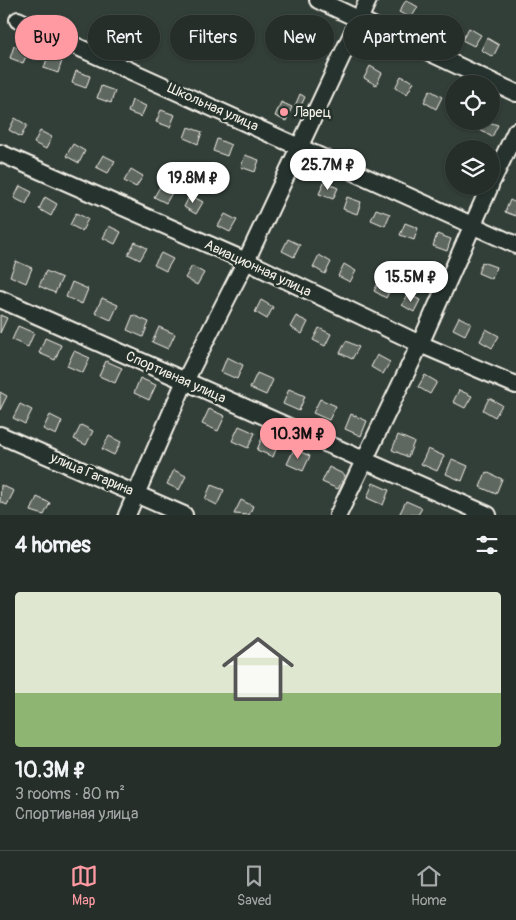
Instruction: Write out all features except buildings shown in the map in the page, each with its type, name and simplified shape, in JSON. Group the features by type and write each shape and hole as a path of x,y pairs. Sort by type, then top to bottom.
{"street":[{"path":"318,0 352,15"},
{"path":"360,15 368,0"},
{"name":"Школьная улица","path":"78,47 300,145 516,244"},
{"path":"127,515 185,381 246,261 344,50"},
{"path":"447,60 516,93"},
{"path":"500,164 516,131"},
{"name":"Авиационная улица","path":"0,153 246,261 420,344 516,385"},
{"path":"338,515 420,344 486,195"},
{"name":"Спортивная улица","path":"0,299 488,515"},
{"name":"улица Гагарина","path":"0,435 184,515"}],"place":[{"name":"Ларец","path":"284,112"}]}
